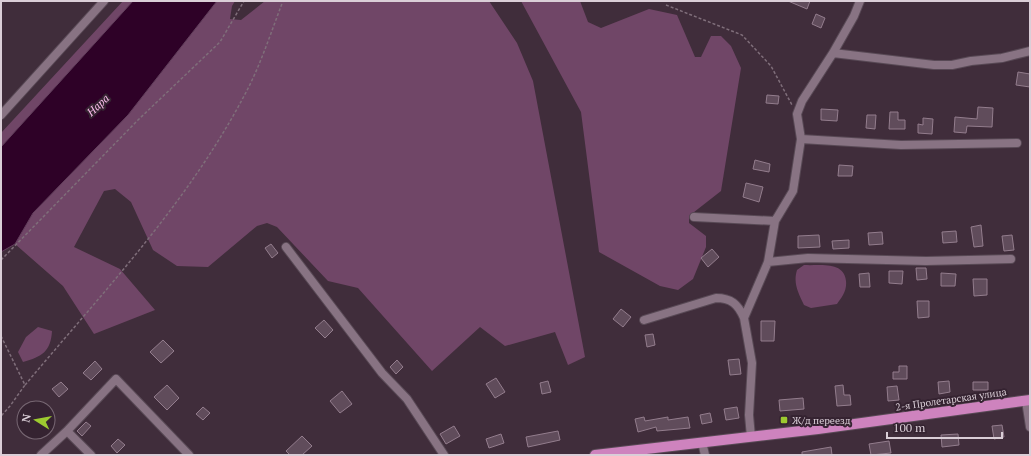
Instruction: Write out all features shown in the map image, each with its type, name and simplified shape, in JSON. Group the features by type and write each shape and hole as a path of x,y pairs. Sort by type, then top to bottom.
{"main road":[{"name":"2-я Пролетарская улица","path":"595,455 640,452 702,442 1028,401"}],"street":[{"path":"1,115 104,1"},
{"path":"744,318 768,262 775,221 793,190 801,139 797,114 802,101 833,53 854,16 860,1"},
{"path":"833,53 934,65 952,65 971,61 1002,58 1030,51"},
{"path":"801,139 901,145 1017,143"},
{"path":"694,217 775,221"},
{"path":"286,246 382,374 407,399 444,455"},
{"path":"768,262 808,258 926,261 1010,259"},
{"path":"644,320 716,298 725,298 734,302 740,309 744,318 752,363 749,409 751,437"},
{"path":"41,455 67,431 116,379 189,455"},
{"path":"1028,401 1030,426"},
{"path":"67,431 91,455"},
{"path":"702,442 705,455"}],"path":[{"path":"1,260 138,120 220,42 244,1"},
{"path":"1,416 25,385 138,254 206,162 245,95 283,1"},
{"path":"666,5 742,34 771,66 797,114"},
{"path":"1,336 25,385"}],"shaded area":[{"path":"123,1 133,1 1,147 1,133"},
{"path":"217,1 235,1 232,6 230,19 241,20 265,1 489,1 517,43 533,81 585,357 568,365 555,332 505,346 480,327 432,371 358,288 328,281 277,227 267,223 257,226 208,267 177,266 153,250 131,202 115,189 104,191 74,247 120,269 155,310 94,334 63,286 15,244 33,213 128,115"},
{"path":"521,1 580,1 588,22 601,28 649,9 677,15 695,57 701,57 711,36 721,36 731,46 741,68 721,191 689,216 689,223 706,236 706,247 693,279 678,290 660,286 599,252 581,112"},
{"path":"804,265 824,265 836,267 841,270 846,281 846,288 837,304 811,308 804,305 798,292 796,275 797,270"},
{"path":"38,327 52,331 50,344 40,355 23,362 18,352 26,337"}],"water":[{"name":"Нара","path":"133,1 217,1 128,115 33,213 15,244 1,252 1,147"}],"building":[{"path":"788,1 810,1 807,9"},
{"path":"816,14 825,18 821,28 812,24"},
{"path":"1018,72 1030,74 1030,87 1016,85"},
{"path":"767,95 779,96 778,104 766,103"},
{"path":"978,107 993,108 992,127 967,126 966,133 954,132 955,117 977,119"},
{"path":"821,109 838,110 837,121 821,120"},
{"path":"890,112 898,112 898,120 905,120 905,129 889,129"},
{"path":"867,115 876,115 875,129 866,128"},
{"path":"923,118 933,119 932,134 918,133 918,124 923,125"},
{"path":"755,160 770,164 769,172 753,169"},
{"path":"839,165 853,166 852,176 838,176"},
{"path":"746,183 763,187 759,202 743,197"},
{"path":"981,225 983,246 974,247 971,227"},
{"path":"956,231 957,242 943,243 942,232"},
{"path":"882,232 883,244 869,245 868,233"},
{"path":"819,235 820,247 798,248 798,236"},
{"path":"1012,235 1014,250 1004,251 1002,236"},
{"path":"849,240 849,248 833,249 832,241"},
{"path":"271,244 278,253 272,258 265,248"},
{"path":"712,249 719,257 708,267 701,258"},
{"path":"916,268 926,268 927,279 917,280"},
{"path":"889,271 903,271 902,284 889,283"},
{"path":"869,273 870,287 860,287 859,274"},
{"path":"941,273 956,274 955,286 941,286"},
{"path":"973,279 987,279 987,295 974,296"},
{"path":"917,301 929,301 929,317 918,318"},
{"path":"621,309 631,317 623,327 613,319"},
{"path":"324,320 333,330 325,338 315,328"},
{"path":"761,321 775,321 774,341 761,341"},
{"path":"653,334 655,345 647,347 645,335"},
{"path":"163,340 174,351 161,363 150,352"},
{"path":"739,359 741,374 730,375 728,360"},
{"path":"397,360 403,367 396,374 390,367"},
{"path":"95,361 102,369 91,380 83,373"},
{"path":"899,366 907,366 907,379 893,379 893,372 899,372"},
{"path":"496,378 505,392 495,398 486,384"},
{"path":"548,381 551,392 542,394 540,383"},
{"path":"949,381 950,392 939,394 938,382"},
{"path":"61,382 68,389 59,397 52,389"},
{"path":"973,382 988,382 988,390 973,390"},
{"path":"167,385 179,398 167,410 154,397"},
{"path":"843,385 844,395 850,395 851,405 837,406 835,386"},
{"path":"897,386 899,400 888,401 887,387"},
{"path":"342,391 352,404 340,413 330,401"},
{"path":"803,398 804,409 780,411 779,400"},
{"path":"203,407 210,413 203,420 196,414"},
{"path":"737,407 739,418 726,420 724,409"},
{"path":"710,413 712,422 702,424 700,415"},
{"path":"644,417 645,421 668,417 668,420 688,417 690,428 657,431 656,427 638,432 635,419"},
{"path":"86,422 91,426 82,436 77,431"},
{"path":"1002,425 1004,437 994,439 992,426"},
{"path":"454,426 460,436 446,444 440,434"},
{"path":"558,431 560,440 528,447 526,437"},
{"path":"501,434 504,443 489,448 486,439"},
{"path":"958,434 959,445 942,447 941,435"},
{"path":"302,436 312,446 302,455 290,455 286,451"},
{"path":"118,439 125,445 117,453 111,446"},
{"path":"889,441 891,453 871,455 869,444"},
{"path":"831,447 832,455 802,455 802,452"}],"place":[{"name":"Ж/д переезд","path":"784,420"}]}
